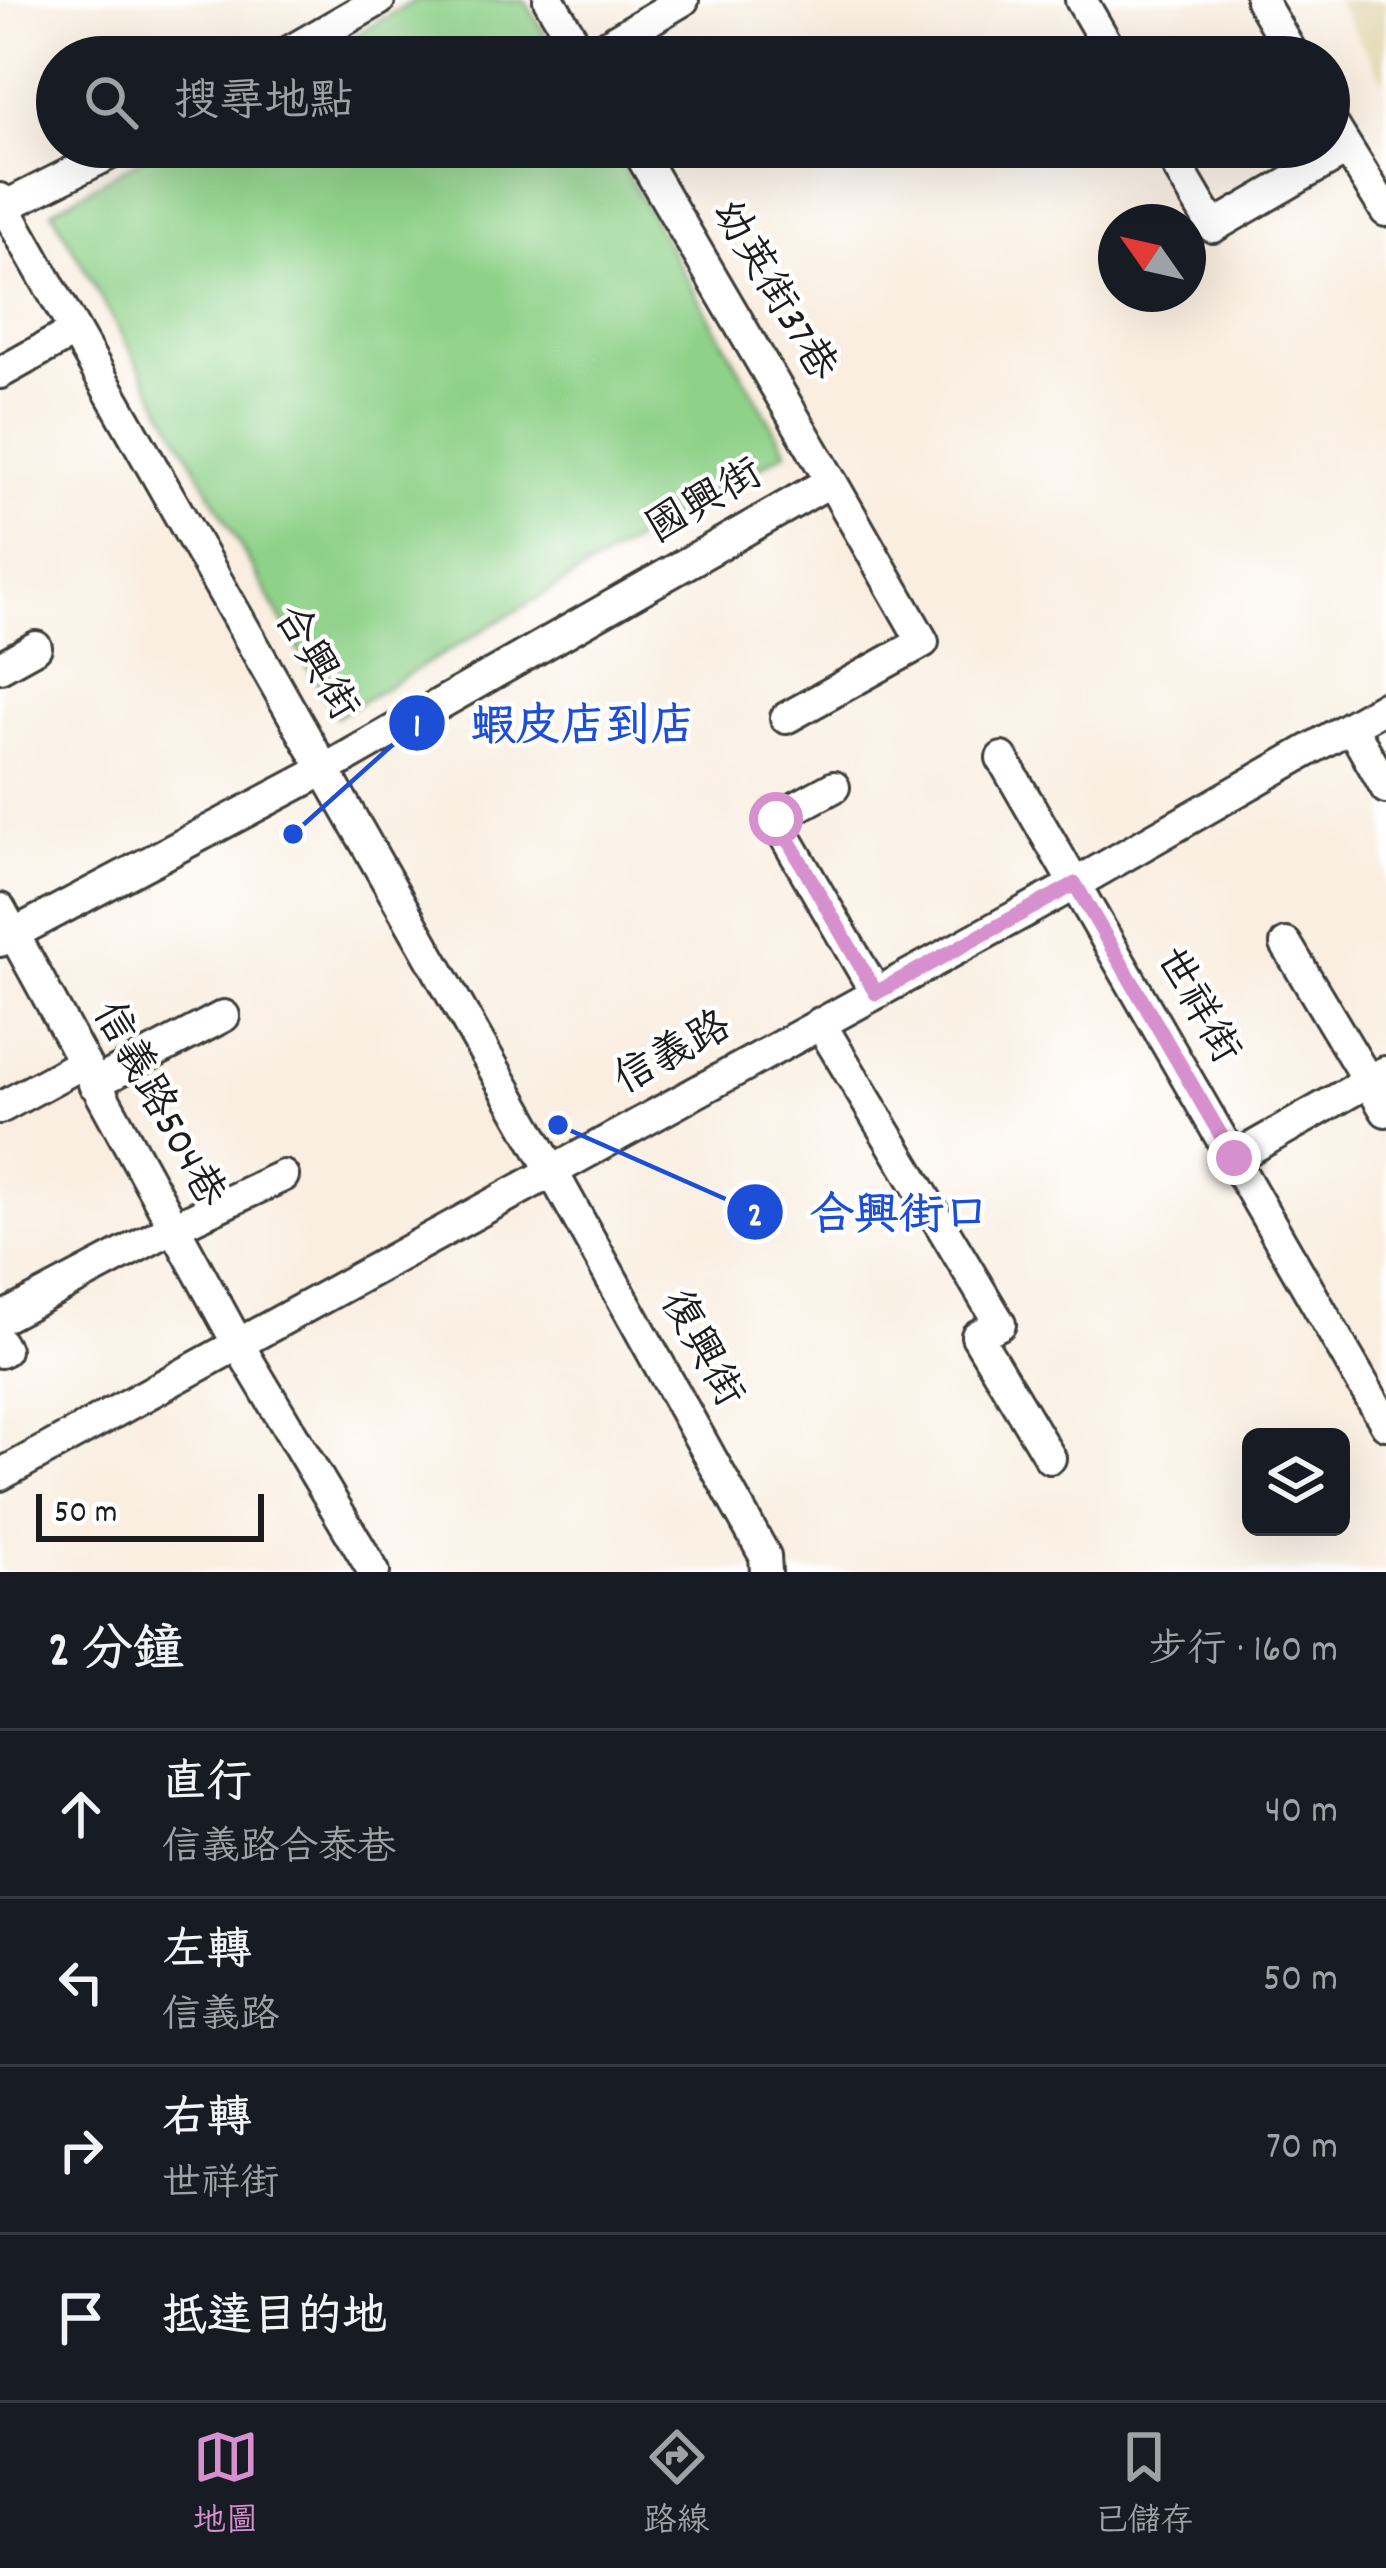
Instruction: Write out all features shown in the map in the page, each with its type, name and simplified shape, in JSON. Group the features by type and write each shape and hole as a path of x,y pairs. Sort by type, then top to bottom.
{"street":[{"path":"316,36 379,0"},
{"path":"549,0 572,36"},
{"path":"622,36 683,0"},
{"path":"1081,0 1102,36"},
{"path":"1262,0 1282,36"},
{"path":"1350,156 1386,211"},
{"path":"1,205 79,168"},
{"name":"幼英街37巷","path":"648,168 832,481"},
{"path":"1178,168 1213,227 1315,168"},
{"name":"合興街","path":"1,205 552,1171"},
{"path":"0,373 75,331"},
{"name":"國興街","path":"5,928 324,770 832,481 923,642 786,718"},
{"path":"0,667 36,647"},
{"name":"信義路","path":"0,1475 1075,884 1386,706"},
{"path":"1351,725 1386,788"},
{"name":"世祥街","path":"1002,758 1386,1424"},
{"path":"834,787 776,819 876,993"},
{"name":"信義路504巷","path":"5,928 238,1344 374,1572"},
{"path":"1286,944 1377,1077 1386,1111"},
{"path":"0,1108 224,1016"},
{"path":"820,1024 1000,1324 976,1336 1050,1458"},
{"path":"1234,1158 1377,1077"},
{"name":"復興街","path":"552,1171 765,1556 766,1572"},
{"path":"0,1319 174,1227 283,1176"}],"shaded area":[{"path":"1336,0 1386,0 1386,84"}],"green space":[{"path":"416,0 525,0 546,36 353,36"},
{"path":"126,168 623,168 787,451 336,717 52,211"}],"place":[{"name":"蝦皮店到店","path":"293,834"},
{"name":"合興街口","path":"558,1125"}],"route":[{"path":"776,819 876,993 1075,884 1234,1158"}]}
